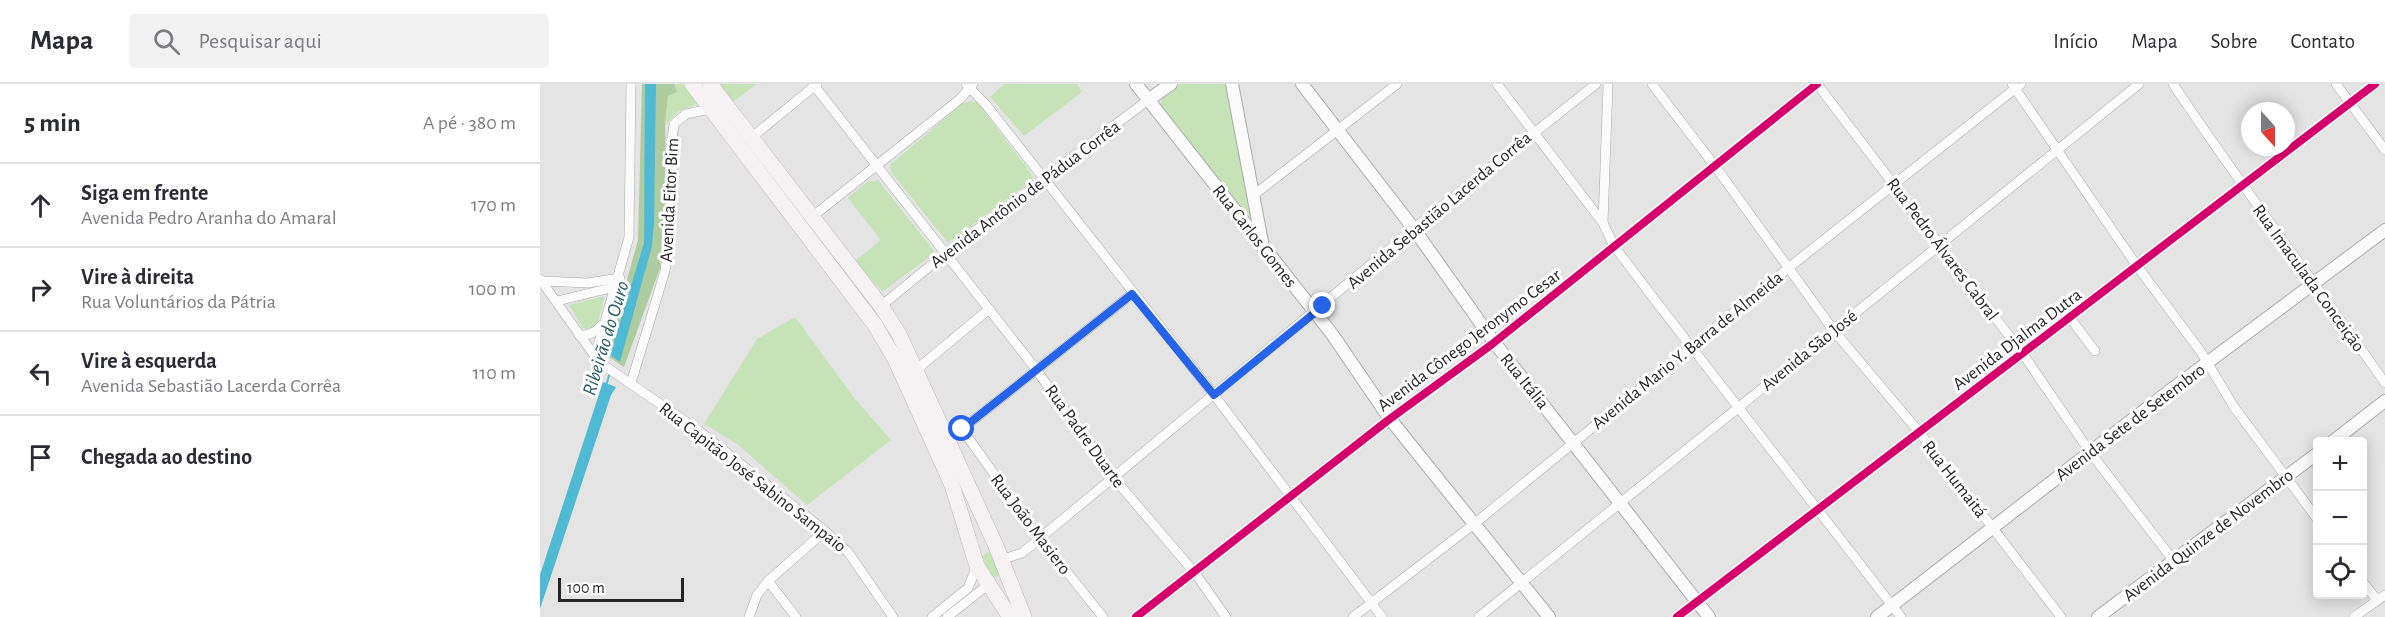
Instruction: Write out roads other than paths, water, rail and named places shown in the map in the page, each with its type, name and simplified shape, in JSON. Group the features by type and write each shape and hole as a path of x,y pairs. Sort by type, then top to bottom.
{"main road":[{"path":"692,84 875,324 895,358 952,485 975,561 1010,617"},
{"path":"710,84 881,306 916,369 1001,559 1024,617"},
{"path":"975,561 982,546 1001,559"},
{"path":"989,584 1001,559"}],"street":[{"name":"Avenida Eitor Bim","path":"597,360 604,323 620,278 629,237 632,84"},
{"name":"Rua Carlos Gomes","path":"1136,84 1315,313 1390,419 1549,617"},
{"name":"Avenida Antônio de Pádua Corrêa","path":"881,306 945,253 1171,84"},
{"path":"1232,84 1264,248"},
{"name":"Rua Itália","path":"1302,84 1414,229 1494,342 1622,502 1709,617"},
{"path":"1255,194 1397,84"},
{"path":"1497,84 1602,223 1614,246 1691,348 1820,509 1901,617"},
{"name":"Avenida Sebastião Lacerda Corrêa","path":"1001,559 1022,553 1112,476 1315,313 1414,229 1534,131 1596,84"},
{"path":"1602,223 1608,84"},
{"name":"Rua Humaitá","path":"1652,84 1715,166 1833,331 1919,432 2061,617"},
{"name":"Avenida Cônego Jeronymo Cesar","path":"1136,617 1195,573 1291,495 1494,342 1817,84"},
{"name":"Rua Pedro Álvares Cabral","path":"1817,84 2023,354 2090,452 2173,560"},
{"name":"Avenida São José","path":"1479,617 2139,84"},
{"name":"Rua Imaculada Conceição","path":"2173,84 2241,185 2315,282 2385,383"},
{"path":"2336,84 2385,150"},
{"name":"Avenida Djalma Dutra","path":"1677,617 2375,84"},
{"path":"751,138 815,85"},
{"name":"Rua Padre Duarte","path":"815,85 1035,368 1112,476 1195,573 1226,617"},
{"path":"812,217 970,85 1132,294 1214,395 1382,617"},
{"path":"2016,86 2137,266 2207,363 2234,407 2313,513"},
{"name":"Avenida Mario Y. Barra de Almeida","path":"1353,617 1474,524 2016,86"},
{"name":"Avenida Eitor Bim","path":"631,383 665,271 674,198 672,140 674,124 686,114 710,109"},
{"name":"Avenida Sete de Setembro","path":"1877,617 2090,452 2385,230"},
{"path":"542,280 588,283 620,278"},
{"path":"542,280 597,360"},
{"path":"557,302 615,287"},
{"path":"946,437 962,429 1035,368 1132,294"},
{"path":"916,369 988,310"},
{"path":"2070,318 2096,351"},
{"path":"579,335 586,336 596,331 604,323"},
{"name":"Rua Capitão José Sabino Sampaio","path":"597,360 698,430 825,531 848,552 893,617"},
{"path":"2337,437 2385,401"},
{"name":"Rua João Masiero","path":"962,429 1039,537 1103,617"},
{"name":"Avenida Quinze de Novembro","path":"2098,617 2313,457"},
{"path":"749,617 757,595 768,581 825,531"},
{"path":"932,617 968,588 975,561"},
{"path":"768,581 796,617"},
{"path":"947,617 989,584"},
{"path":"2354,617 2381,598 2367,585"}],"water":[{"path":"645,84 656,84 654,224 652,246 620,362 610,355 644,243"},
{"path":"603,382 616,387 611,395 540,609 540,575"}],"waterway":[{"name":"Ribeirão do Ouro","path":"606,386 610,372"}]}
